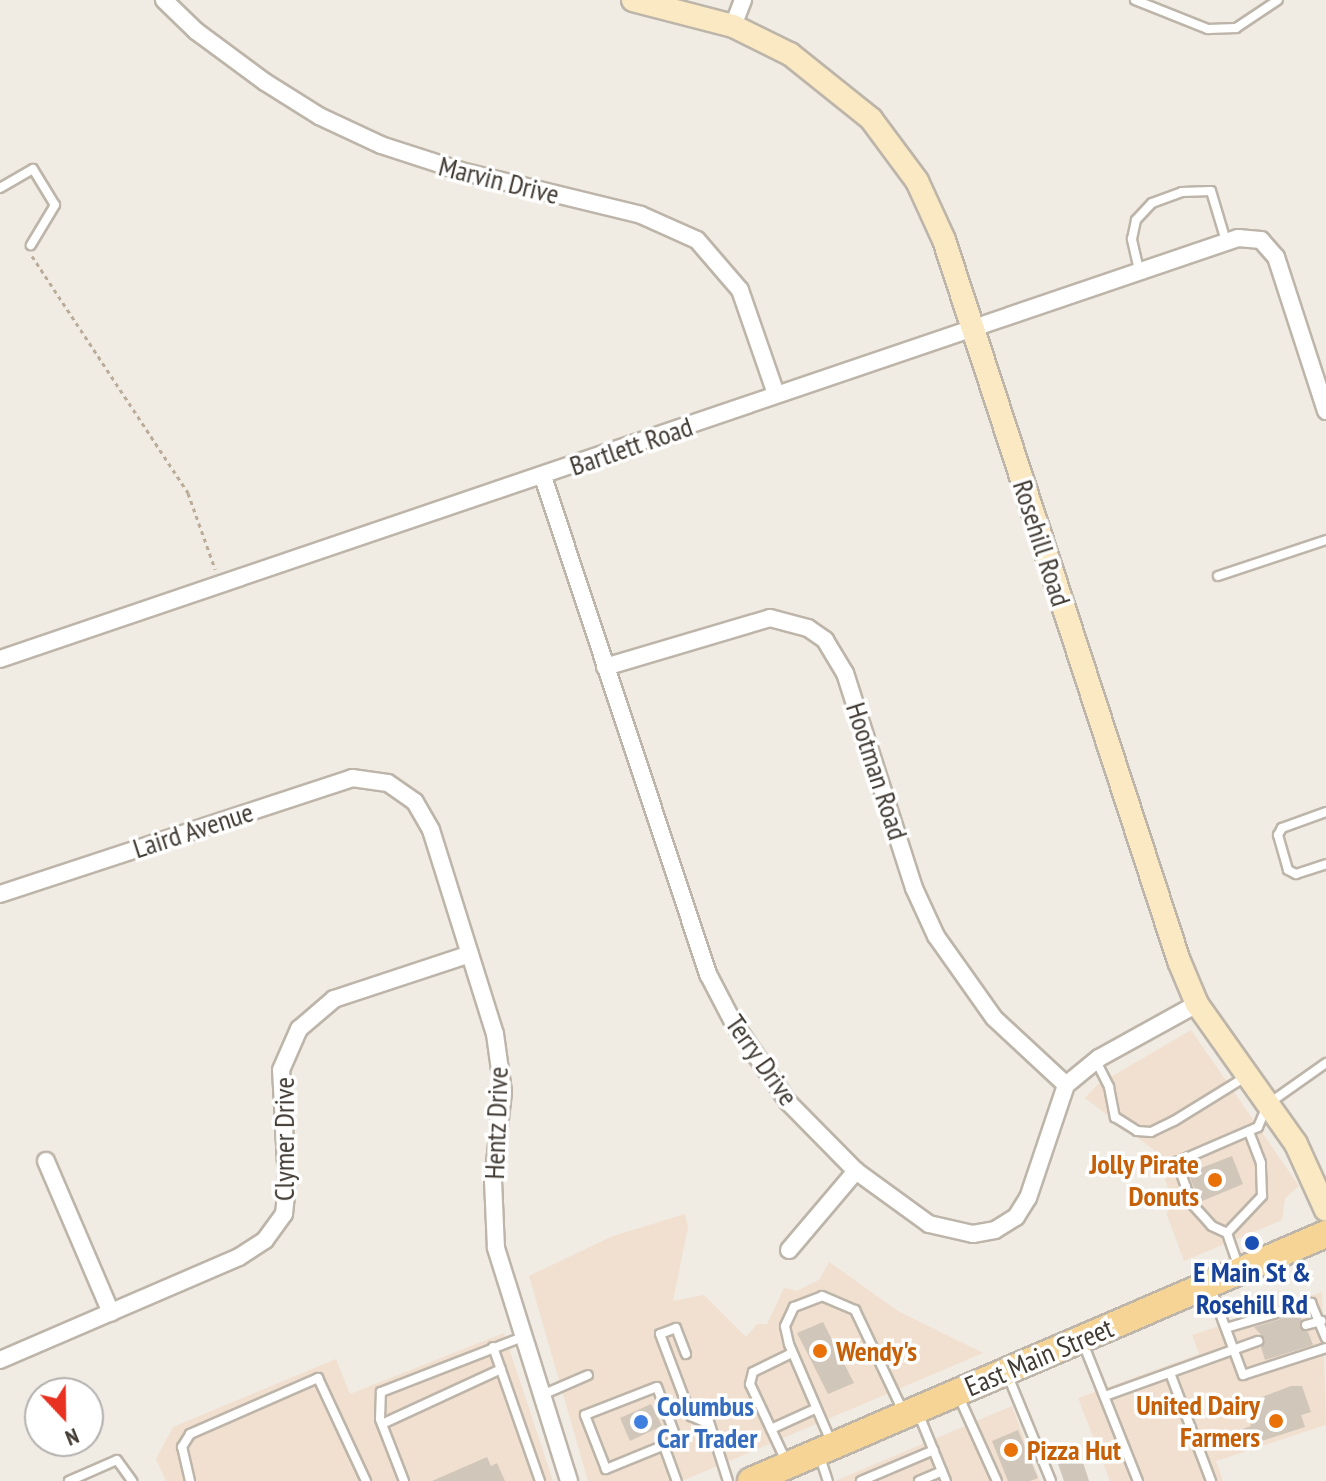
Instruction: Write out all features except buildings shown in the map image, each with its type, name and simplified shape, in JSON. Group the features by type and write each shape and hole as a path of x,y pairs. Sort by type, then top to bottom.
{"main road":[{"name":"East Main Street","path":"751,1481 1326,1234"}],"street":[{"name":"Marvin Drive","path":"164,0 196,31 265,82 319,116 381,145 461,171 641,215 697,240 740,290 776,394"},
{"name":"Rosehill Road","path":"633,0 733,26 819,73 889,140 934,214 1165,922 1197,1004 1296,1144 1326,1210"},
{"path":"733,26 743,0"},
{"name":"Bartlett Road","path":"0,659 543,477 1226,241 1261,240 1276,257 1326,411"},
{"name":"Terry Drive","path":"543,477 708,974 733,1022 788,1102 856,1171 929,1224 973,1234 995,1230 1016,1217 1028,1198 1066,1085"},
{"name":"Hootman Road","path":"605,667 770,618 808,628 825,640 845,673 914,888 936,936 994,1018 1066,1085"},
{"name":"Laird Avenue","path":"0,894 337,781 363,777 388,783"},
{"name":"Hentz Drive","path":"388,783 425,816 470,954 501,1067 493,1215 496,1248 569,1481"},
{"name":"Clymer Drive","path":"0,1360 239,1257 276,1228 284,1214 287,1183 281,1070 299,1029 315,1011 356,990 470,954"},
{"path":"1066,1085 1096,1061 1197,1004"},
{"path":"46,1161 111,1313"},
{"path":"789,1250 856,1171"}],"lane":[{"path":"1135,0 1208,29 1236,28 1278,0"},
{"path":"0,188 33,169 55,205 31,245"},
{"path":"1139,270 1132,239 1136,220 1152,203 1182,192 1211,191 1226,241"},
{"path":"1218,576 1326,540"},
{"path":"1326,812 1282,828 1278,835 1288,870 1296,874 1326,864"},
{"path":"1096,1061 1109,1087 1115,1117 1137,1131 1151,1132 1174,1121 1248,1075"},
{"path":"1240,1271 1227,1233 1212,1226 1192,1204 1177,1162 1258,1127 1268,1104 1325,1065"},
{"path":"1227,1233 1262,1196 1261,1163 1249,1131"},
{"path":"1210,1284 1243,1375 1326,1348"},
{"path":"828,1481 825,1449 815,1409 792,1353 785,1326 794,1307 822,1296 855,1310 882,1368 934,1450 946,1481"},
{"path":"1226,1328 1303,1303 1317,1307 1326,1338"},
{"path":"1306,1325 1321,1321"},
{"path":"686,1354 676,1328 660,1334 691,1416 709,1424"},
{"path":"404,1481 382,1424 378,1399 389,1385 523,1337"},
{"path":"1082,1339 1138,1481"},
{"path":"1105,1396 1258,1341"},
{"path":"490,1348 501,1369 540,1481"},
{"path":"787,1465 750,1384 753,1372 792,1353"},
{"path":"382,1424 501,1369"},
{"path":"1006,1371 1051,1481"},
{"path":"1170,1373 1211,1481"},
{"path":"541,1396 588,1375"},
{"path":"190,1481 182,1447 190,1434 318,1378 366,1481"},
{"path":"657,1387 677,1440 664,1446 606,1469 585,1415 657,1387"},
{"path":"957,1392 997,1481"},
{"path":"704,1406 728,1481"},
{"path":"771,1429 815,1409"},
{"path":"664,1446 677,1481"},
{"path":"861,1481 934,1450"},
{"path":"69,1481 82,1478 117,1460 132,1481"},
{"path":"919,1481 942,1471"}],"path":[{"path":"31,245 32,258 188,493 216,573"}],"shaded area":[{"path":"1191,1030 1299,1186 1285,1198 1282,1220 1184,1261 1167,1215 1170,1193 1154,1150 1085,1098 1097,1085"},
{"path":"685,1214 688,1227 673,1301 704,1295 746,1337 757,1324 767,1324 784,1288 797,1291 819,1280 829,1262 898,1311 983,1353 682,1481 588,1481 529,1276 613,1236"},
{"path":"1322,1292 1326,1425 1216,1461 1223,1481 1110,1481 1078,1398 1199,1354 1192,1335"},
{"path":"504,1333 553,1481 166,1481 156,1459 173,1427 336,1359 350,1394"},
{"path":"1012,1406 1040,1481 835,1481"}],"place":[{"name":"Jolly Pirate Donuts","path":"1215,1180"},
{"name":"E Main St & Rosehill Rd","path":"1252,1243"},
{"name":"Wendy's","path":"820,1351"},
{"name":"United Dairy Farmers","path":"1276,1421"},
{"name":"Columbus Car Trader","path":"641,1422"},
{"name":"Pizza Hut","path":"1011,1450"}]}
